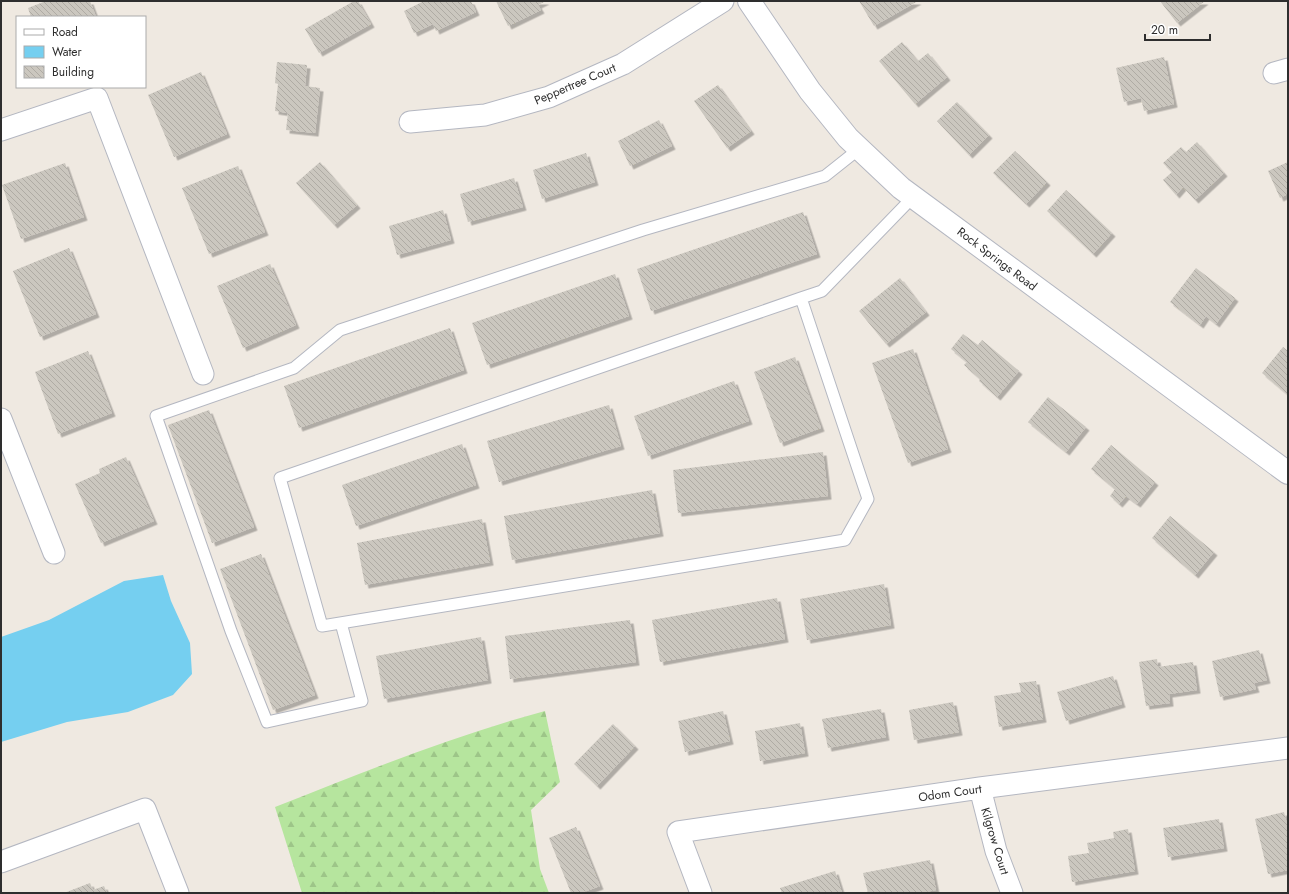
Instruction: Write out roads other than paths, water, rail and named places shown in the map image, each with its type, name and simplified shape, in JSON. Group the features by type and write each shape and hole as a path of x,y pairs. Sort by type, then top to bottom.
{"street":[{"name":"Peppertree Court","path":"410,122 485,115 549,97 623,64 723,1"},
{"name":"Rock Springs Road","path":"749,1 810,92 848,138 913,197 1288,473"},
{"path":"1,130 97,98 203,374"},
{"path":"1,419 5,441 54,553"},
{"name":"Odom Court","path":"701,893 678,832 980,788 1288,748"},
{"name":"Kilgrow Court","path":"980,788 996,851 1012,893"},
{"path":"1,862 145,809 178,893"}],"lane":[{"path":"341,623 362,701 267,722 231,631 156,416 294,368 340,330 643,230 825,176 860,149"},
{"path":"801,298 868,498 846,540 322,626 280,478 801,298 822,291 913,197"}],"water":[{"path":"163,575 171,601 190,643 192,674 173,695 128,712 67,722 1,742 1,637 49,620 124,581"}]}
